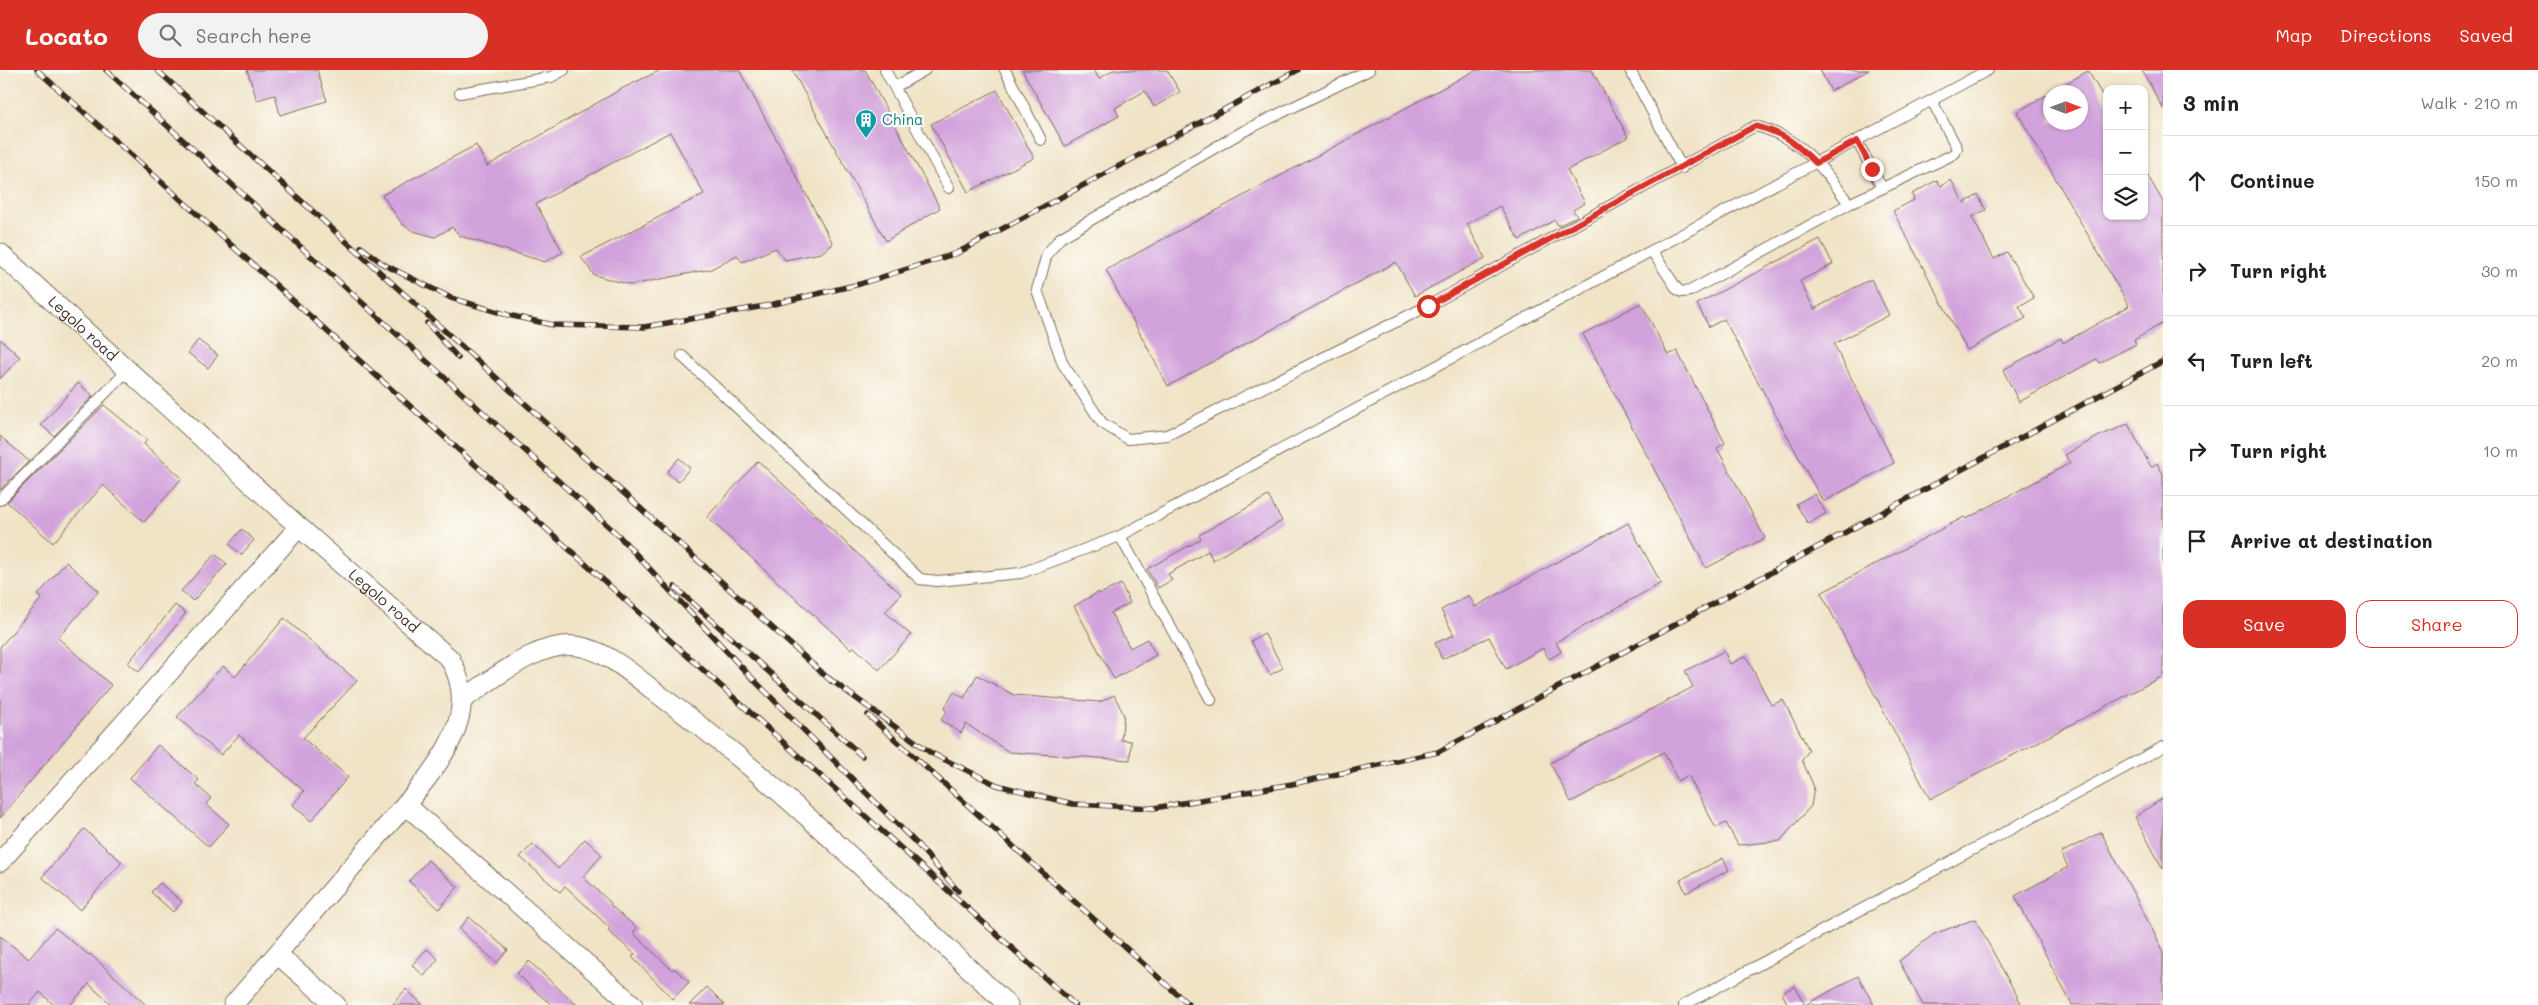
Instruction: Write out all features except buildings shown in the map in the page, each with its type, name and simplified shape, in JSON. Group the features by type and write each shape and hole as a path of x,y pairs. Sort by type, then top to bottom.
{"street":[{"name":"Legolo road","path":"0,253 299,527 450,659 460,676 462,700 456,728 436,764 405,804 233,1005"},
{"path":"0,862 299,527"},
{"path":"462,700 531,656 554,646 582,646 605,656 699,724 757,770 1008,1005"},
{"path":"405,804 634,1005"},
{"path":"277,954 336,1005"}],"lane":[{"path":"460,93 551,77 564,70"},
{"path":"885,70 949,188"},
{"path":"894,87 925,70"},
{"path":"1005,70 1041,140"},
{"path":"1369,70 1242,132 1060,238 1047,254 1037,290 1063,364 1102,423 1128,439 1167,435 1428,306 1682,168 1755,126 1776,131 1792,140 1816,163 1849,204"},
{"path":"1630,70 1682,168"},
{"path":"682,356 920,579 937,581 1021,573 1120,536 1988,70"},
{"path":"1652,251 1677,290 1682,292 1690,291 1849,204 1955,153 1957,148 1932,101"},
{"path":"1857,141 1882,188"},
{"path":"0,500 128,370"},
{"path":"1120,536 1211,700"},
{"path":"1684,1005 2163,747"}],"railway":[{"path":"37,70 1075,1005"},
{"path":"106,70 618,535 747,673 918,845 958,891"},
{"path":"157,70 831,681"},
{"path":"361,247 383,264 451,298 508,315 553,325 644,327 765,306 860,284 957,253 1298,70"},
{"path":"427,323 458,358"},
{"path":"827,677 931,753 997,785 1073,804 1154,808 1292,784 1438,752 2163,361"},
{"path":"675,587 862,756"},
{"path":"868,715 1189,1005"}],"place":[{"name":"China","path":"866,139"}],"route":[{"path":"1428,306 1682,168 1755,126 1776,131 1792,140 1816,163 1857,141 1872,169"}]}
